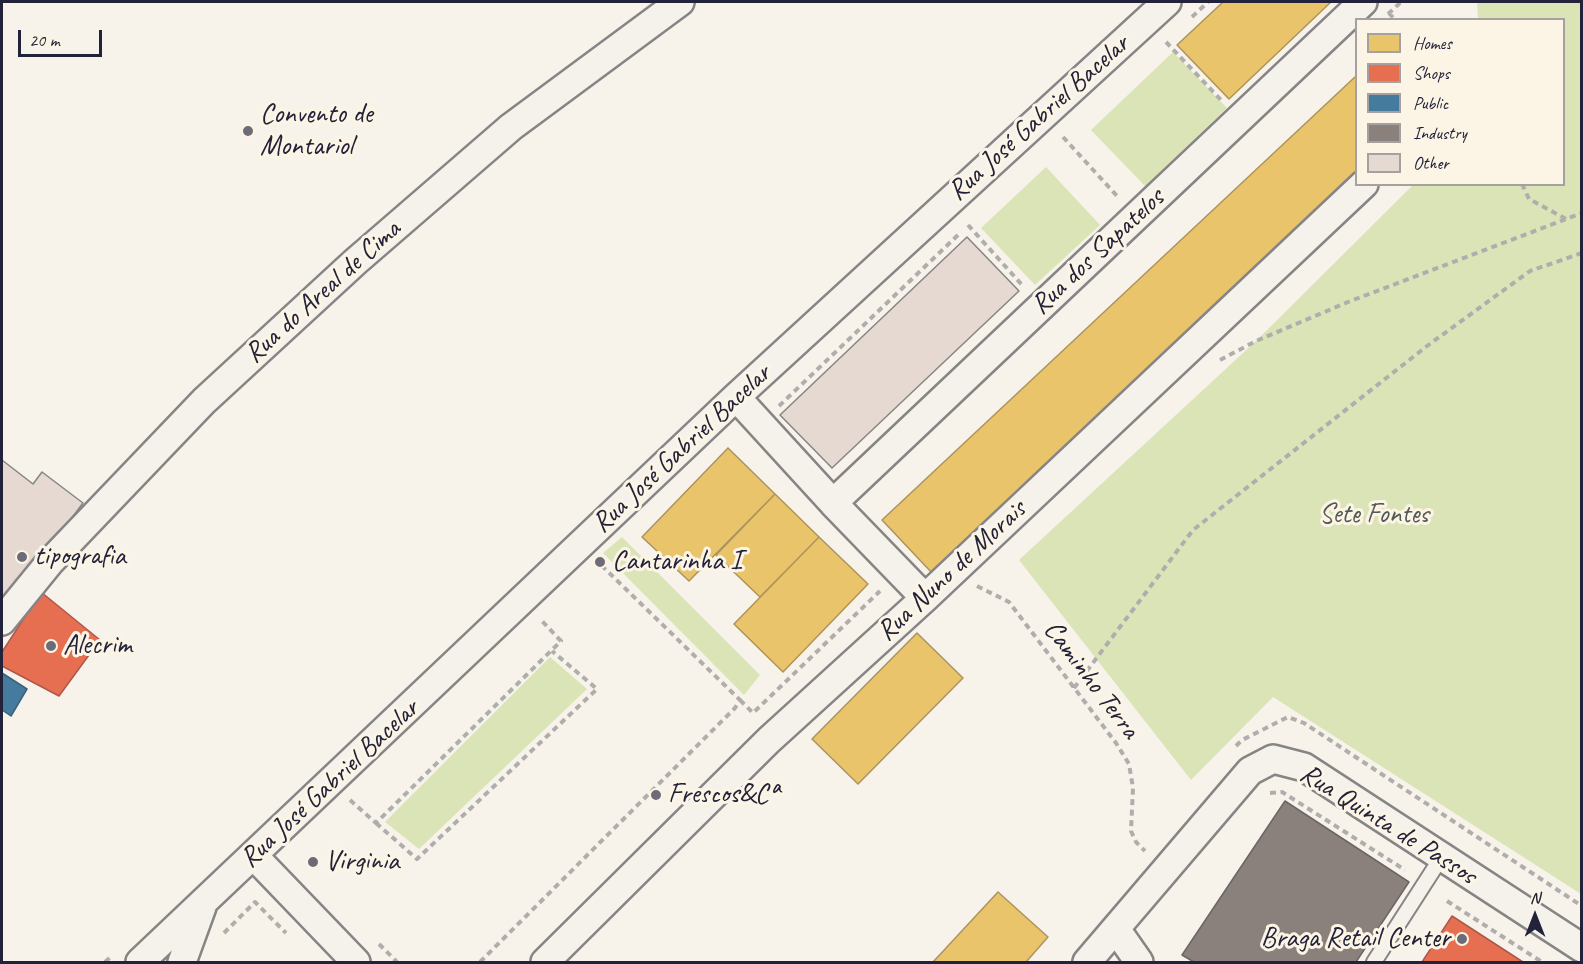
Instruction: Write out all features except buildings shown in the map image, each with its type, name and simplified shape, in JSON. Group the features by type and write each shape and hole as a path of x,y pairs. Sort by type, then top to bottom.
{"street":[{"name":"Rua do Areal de Cima","path":"2,621 50,562 204,400 355,262 511,127 680,2"},
{"name":"Rua José Gabriel Bacelar","path":"140,963 736,397 1167,2"},
{"name":"Rua dos Sapatelos","path":"833,503 1363,2"},
{"name":"Rua Nuno de Morais","path":"545,963 769,740 924,598 1362,186"},
{"path":"736,397 924,598"},
{"name":"Rua Quinta de Passos","path":"1087,963 1250,771 1273,759 1304,767 1581,948"},
{"path":"254,856 356,963"},
{"name":"Rua José Gabriel Bacelar","path":"182,963 203,902"},
{"path":"1116,929 1138,963"}],"lane":[{"path":"1374,963 1441,858"}],"path":[{"path":"1393,18 1389,13 1401,2"},
{"path":"1166,42 1222,100"},
{"path":"1063,136 1118,197"},
{"path":"1523,186 1529,199 1566,219"},
{"path":"1215,363 1256,341 1348,302 1581,213"},
{"path":"968,225 1030,294"},
{"path":"772,412 959,233"},
{"path":"1074,688 1193,530 1427,346 1530,271 1581,253"},
{"path":"596,560 753,713 883,588"},
{"name":"Caminho Terra","path":"978,586 1009,602 1116,743 1129,764 1133,788 1131,831 1136,842 1145,851"},
{"path":"376,823 561,641 538,617"},
{"path":"343,807 351,799 417,859 597,689 552,651"},
{"path":"480,963 735,708 740,700"},
{"path":"1268,794 1282,792 1405,870"},
{"path":"1447,901 1542,963"},
{"path":"219,942 224,932 255,902 291,938"}],"green space":[{"name":"Sete Fontes","path":"1477,2 1581,2 1581,894 1273,697 1191,780 1019,560 1256,341 1412,186 1565,186 1565,18 1478,18"},
{"path":"1173,52 1227,108 1145,186 1091,130"},
{"path":"1046,167 1100,225 1035,285 981,228"},
{"path":"622,537 760,675 744,695 603,553"},
{"path":"550,657 587,689 419,849 385,822"}],"place":[{"name":"Convento de Montariol","path":"248,131"},
{"name":"tipografia","path":"22,557"},
{"name":"Cantarinha I","path":"600,562"},
{"name":"Alecrim","path":"51,646"},
{"name":"Frescos&Cª","path":"656,795"},
{"name":"Virginia","path":"313,862"},
{"name":"Braga Retail Center","path":"1462,939"}]}
